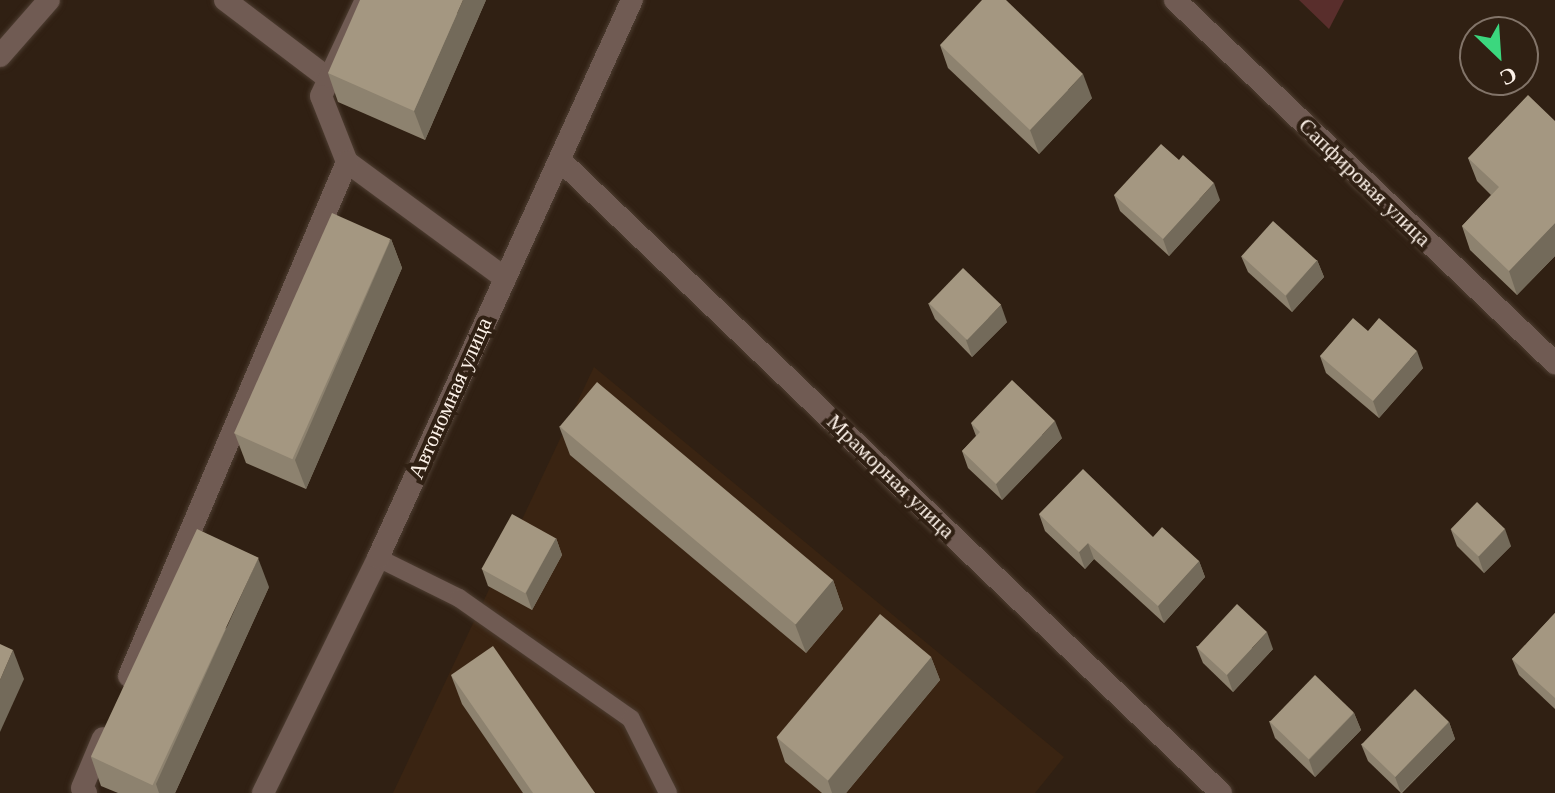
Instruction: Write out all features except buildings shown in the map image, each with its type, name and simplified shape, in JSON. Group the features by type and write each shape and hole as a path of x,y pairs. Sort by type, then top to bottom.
{"street":[{"path":"0,56 49,0"},
{"path":"225,0 329,79"},
{"path":"366,0 321,96 347,162 505,278"},
{"name":"Автономная улица","path":"263,793 378,558 632,0"},
{"name":"Сапфировая улица","path":"1175,0 1555,363"},
{"name":"Мраморная улица","path":"560,160 1221,793"},
{"path":"86,793 82,788 347,162"}],"lane":[{"path":"378,558 459,598 631,719 668,793"}],"shaded area":[{"path":"1299,0 1344,0 1329,29"},
{"path":"594,367 1064,757 1035,793 393,793"}]}
